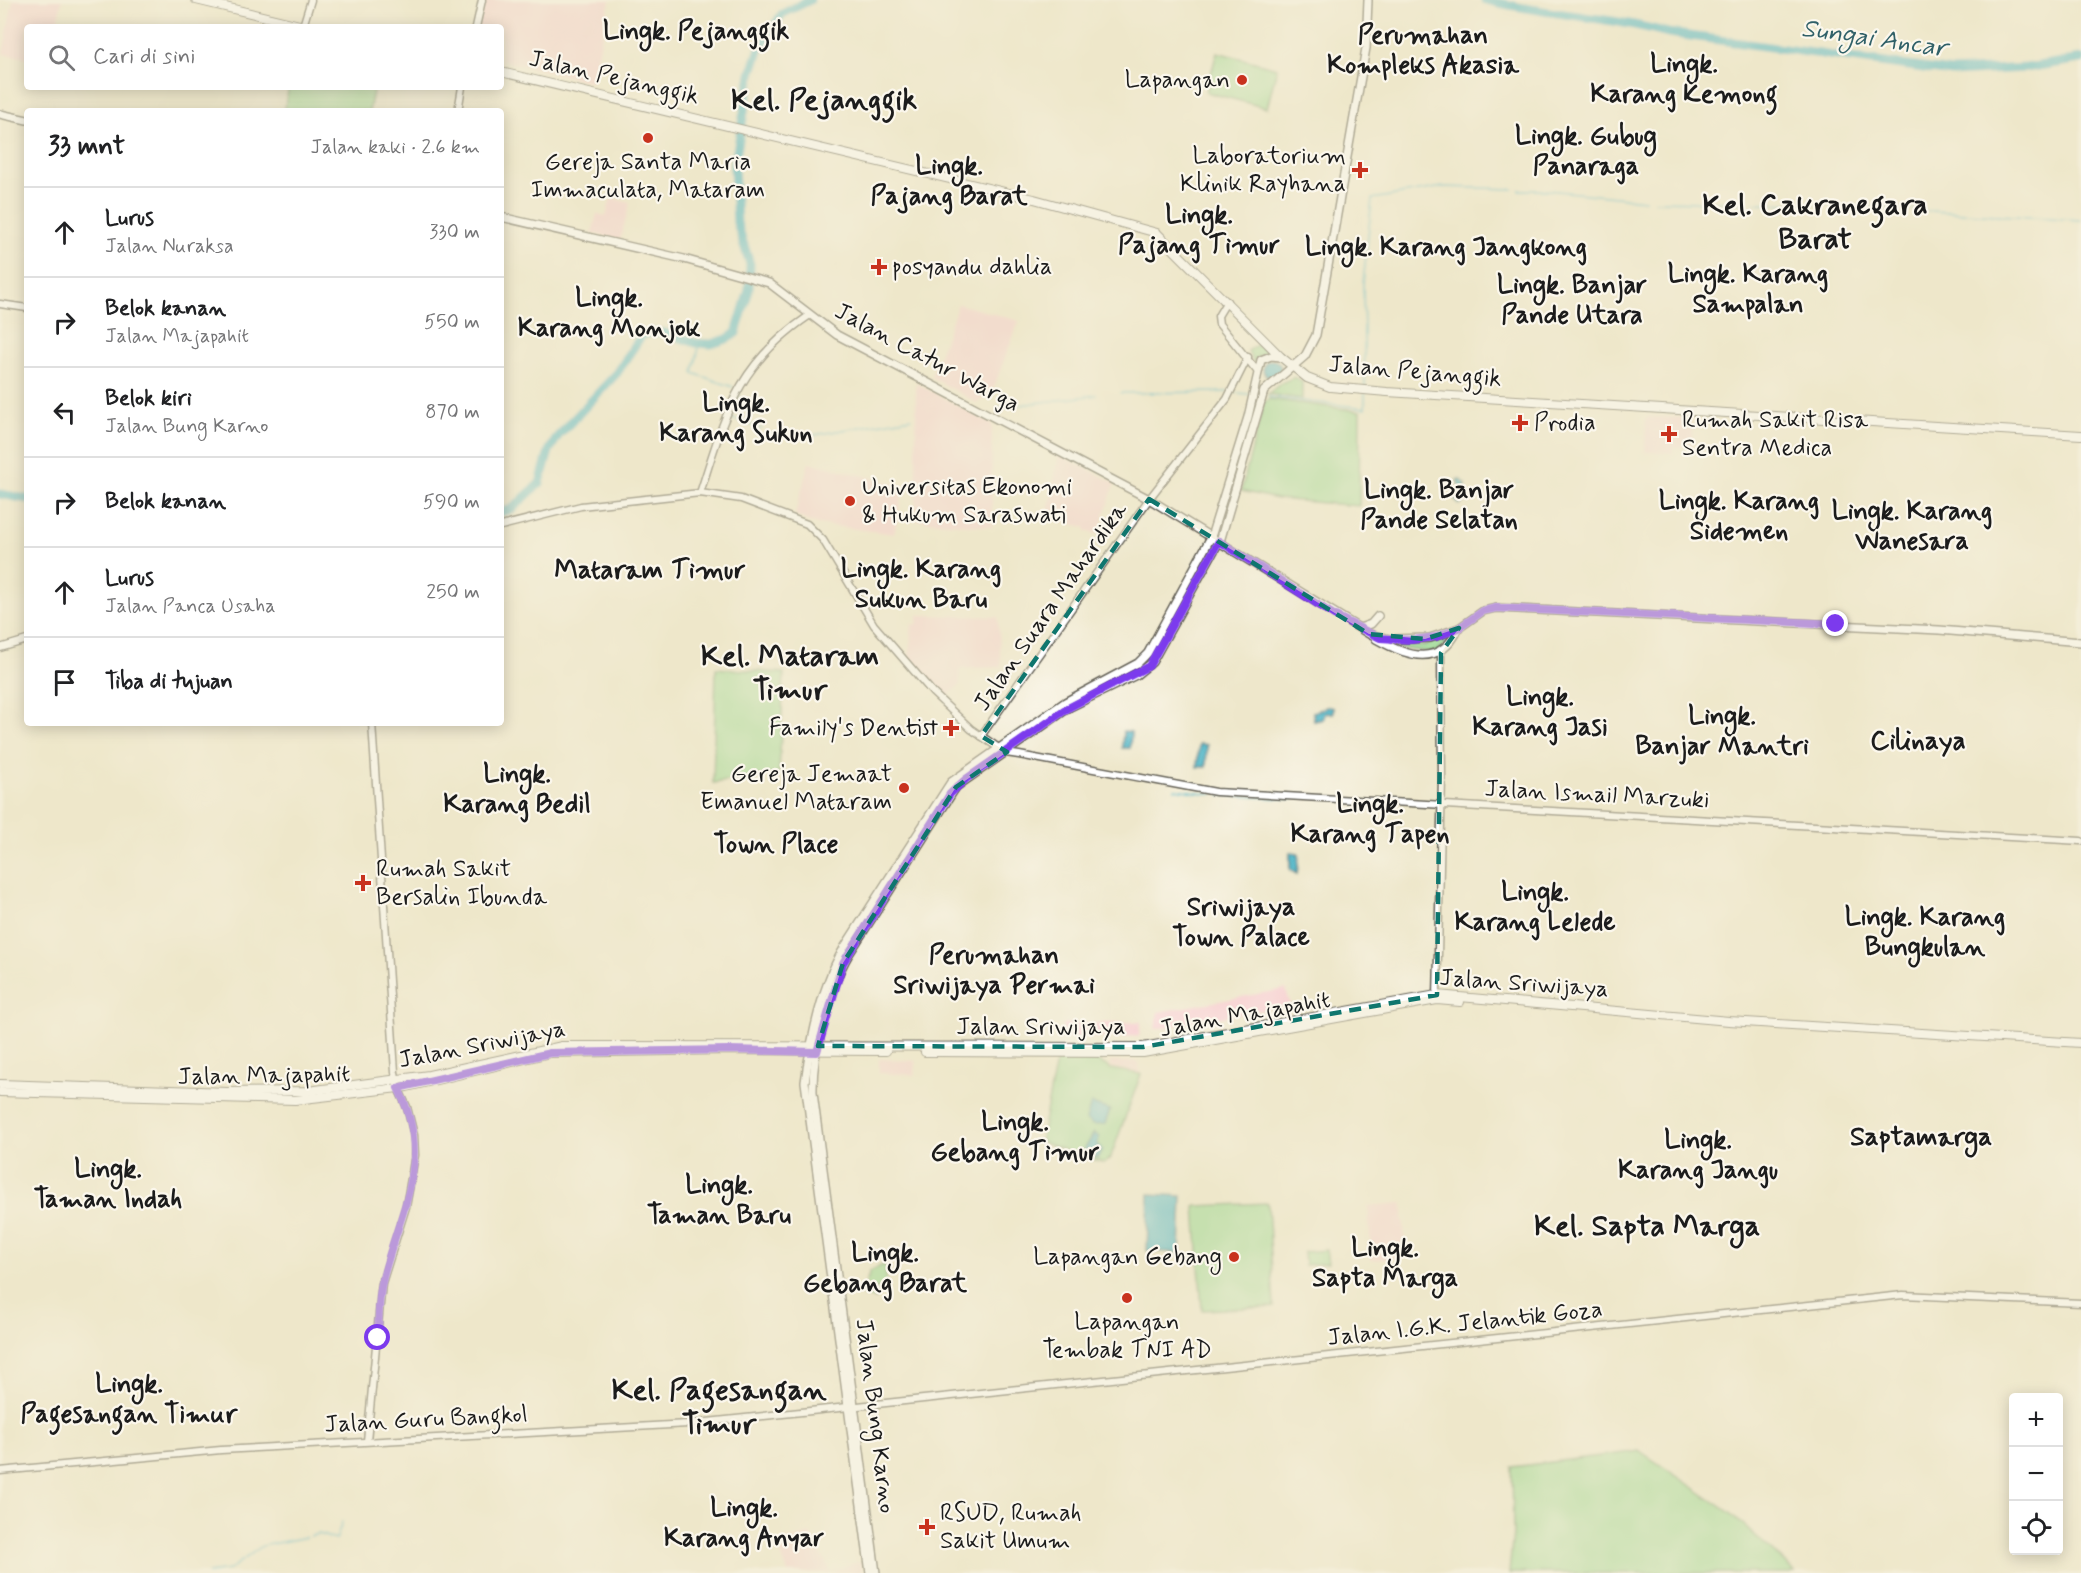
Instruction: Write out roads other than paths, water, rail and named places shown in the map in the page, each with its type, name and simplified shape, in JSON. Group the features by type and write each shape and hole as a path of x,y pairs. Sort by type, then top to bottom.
{"main road":[{"path":"196,0 298,24"},
{"path":"1112,681 1149,666 1160,649 1219,541 1264,391 1309,351 1317,329 1337,205 1366,51 1368,0"},
{"name":"Jalan Pejanggik","path":"504,73 1037,200 1157,233 1281,357 1307,378 1324,386 2081,435"},
{"path":"0,114 24,119"},
{"name":"Jalan Catur Warga","path":"504,218 763,280 846,340 1149,499 1334,615 1385,644 1408,652 1430,655 1441,653"},
{"path":"870,1573 835,1277 818,1162 813,1093 814,1049 840,961 956,777 1003,750 1054,714 1112,681 1138,663 1153,645 1211,537 1256,390 1257,372 1264,357 1281,357"},
{"path":"1234,464 1242,467"},
{"path":"1369,634 1390,639 1418,640 1459,628 1489,608 1987,633 2081,642"},
{"path":"1360,628 1371,624 1378,616"},
{"path":"1441,653 1459,628"},
{"path":"1153,645 1160,649"},
{"name":"Jalan Majapahit","path":"1039,1050 1133,1054 1225,1035 1437,998 1492,1002"},
{"name":"Jalan Sriwijaya","path":"1492,1002 1729,1021 2081,1043"},
{"name":"Jalan Sriwijaya","path":"0,1084 68,1090 291,1092 397,1085 549,1047 1039,1050"},
{"path":"0,1092 68,1090"},
{"name":"Jalan Bung Karno","path":"850,1406 876,1573"}],"street":[{"path":"306,24 311,0"},
{"path":"477,24 482,0"},
{"path":"458,108 462,90"},
{"path":"1227,301 1218,316 1219,324 1248,357 1257,372"},
{"path":"0,303 24,307"},
{"path":"700,493 728,409 742,380 781,335 810,315"},
{"name":"Jalan Suara Mahardika","path":"981,736 1149,499 1227,399 1248,357"},
{"path":"504,525 580,506 700,493 741,499 813,529 880,633 933,693 981,736 1003,750"},
{"path":"0,648 24,641"},
{"path":"1437,998 1441,653"},
{"path":"367,1441 382,1283 406,1207 415,1155 413,1130 397,1085 372,726"},
{"name":"Jalan Ismail Marzuki","path":"1003,750 1193,789 2081,841"},
{"name":"Jalan I.G.K. Jelantik Goza","path":"850,1406 1903,1295 2081,1303"},
{"name":"Jalan Guru Bangkol","path":"0,1471 221,1450 624,1429 850,1406"}],"water":[{"path":"1272,360 1278,363 1281,369 1278,375 1272,378 1266,375 1263,369 1266,363"},
{"path":"1457,480 1466,484 1464,502 1459,505 1454,498 1460,489"},
{"path":"1333,707 1333,714 1325,713 1323,719 1314,721 1313,712"},
{"path":"1123,731 1131,732 1130,748 1122,748"},
{"path":"1199,744 1207,745 1206,767 1197,767"},
{"path":"1290,852 1299,855 1297,874 1290,870"},
{"path":"1091,1104 1110,1110 1105,1124 1093,1125 1086,1120"},
{"path":"1094,1133 1099,1137 1097,1145 1103,1150 1097,1158 1084,1150"},
{"path":"1149,1194 1182,1196 1180,1253 1147,1251"}],"waterway":[{"name":"Sungai Ancar","path":"504,511 512,509 540,483 549,451 558,436 617,373 641,336 652,332 665,333 696,343 711,344 727,339 736,333 749,290 750,264 737,223 734,167 751,74 760,48 782,14 810,0"},
{"name":"Sungai Ancar","path":"1485,0 1623,23 1668,33 1952,72 2026,68 2081,59"},
{"path":"1365,388 1363,284 1372,199 1443,187 1513,189"},
{"path":"1519,190 1548,190 1645,200"},
{"path":"1655,201 1706,202"},
{"path":"1713,202 1746,203"},
{"path":"1754,203 1792,204"},
{"path":"1801,204 1841,205"},
{"path":"1849,206 2081,220"},
{"path":"700,343 693,373 733,387"},
{"path":"1121,393 1228,392"},
{"path":"1236,393 1250,394"},
{"path":"1268,397 1365,408 1365,393"},
{"path":"740,394 730,418 762,429"},
{"path":"998,408 1096,395"},
{"path":"961,405 968,409"},
{"path":"771,433 797,438 911,418"},
{"name":"Sungai Ancar","path":"0,494 24,498"},
{"path":"1175,789 1212,794"},
{"path":"1220,795 1293,799"},
{"path":"310,1536 319,1534 336,1540 342,1522"},
{"path":"208,1573 229,1570 262,1546 306,1537"}],"place":[{"name":"Lapangan","path":"1242,80"},
{"name":"Gereja Santa Maria Immaculata, Mataram","path":"648,138"},
{"name":"Laboratorium Klinik Rayhana","path":"1360,170"},
{"name":"posyandu dahlia","path":"879,267"},
{"name":"Prodia","path":"1520,423"},
{"name":"Rumah Sakit Risa Sentra Medica","path":"1669,434"},
{"name":"Universitas Ekonomi & Hukum Saraswati","path":"850,501"},
{"name":"Family's Dentist","path":"951,728"},
{"name":"Gereja Jemaat Emanuel Mataram","path":"904,788"},
{"name":"Rumah Sakit Bersalin Ibunda","path":"363,883"},
{"name":"Lapangan Gebang","path":"1234,1257"},
{"name":"Lapangan Tembak TNI AD","path":"1127,1298"},
{"name":"RSUD, Rumah Sakit Umum","path":"927,1527"}],"district":[{"name":"Lingk. Pejanggik","path":"696,32"},
{"name":"Perumahan Kompleks Akasia","path":"1423,51"},
{"name":"Lingk. Karang Kemong","path":"1684,80"},
{"name":"Kel. Pejanggik","path":"824,100"},
{"name":"Lingk. Gubug Panaraga","path":"1586,152"},
{"name":"Lingk. Pajang Barat","path":"949,182"},
{"name":"Kel. Cakranegara Barat","path":"1815,222"},
{"name":"Lingk. Pajang Timur","path":"1199,231"},
{"name":"Lingk. Karang Jangkong","path":"1446,248"},
{"name":"Lingk. Karang Sampalan","path":"1748,290"},
{"name":"Lingk. Banjar Pande Utara","path":"1572,301"},
{"name":"Lingk. Karang Monjok","path":"609,314"},
{"name":"Lingk. Karang Sukun","path":"736,418"},
{"name":"Lingk. Banjar Pande Selatan","path":"1439,506"},
{"name":"Lingk. Karang Sidemen","path":"1739,517"},
{"name":"Lingk. Karang Wanesara","path":"1912,527"},
{"name":"Mataram Timur","path":"650,570"},
{"name":"Lingk. Karang Sukun Baru","path":"921,585"},
{"name":"Kel. Mataram Timur","path":"790,673"},
{"name":"Lingk. Karang Jasi","path":"1540,713"},
{"name":"Lingk. Banjar Mantri","path":"1722,732"},
{"name":"Cilinaya","path":"1918,741"},
{"name":"Lingk. Karang Bedil","path":"517,790"},
{"name":"Lingk. Karang Tapen","path":"1370,820"},
{"name":"Town Place","path":"776,845"},
{"name":"Lingk. Karang Lelede","path":"1535,908"},
{"name":"Sriwijaya Town Palace","path":"1241,923"},
{"name":"Lingk. Karang Bungkulan","path":"1925,933"},
{"name":"Perumahan Sriwijaya Permai","path":"994,971"},
{"name":"Saptamarga","path":"1921,1137"},
{"name":"Lingk. Gebang Timur","path":"1015,1138"},
{"name":"Lingk. Karang Jangu","path":"1698,1156"},
{"name":"Lingk. Taman Indah","path":"108,1185"},
{"name":"Lingk. Taman Baru","path":"719,1201"},
{"name":"Kel. Sapta Marga","path":"1647,1226"},
{"name":"Lingk. Sapta Marga","path":"1385,1264"},
{"name":"Lingk. Gebang Barat","path":"885,1269"},
{"name":"Lingk. Pagesangan Timur","path":"129,1400"},
{"name":"Kel. Pagesangan Timur","path":"719,1407"},
{"name":"Lingk. Karang Anyar","path":"744,1524"}]}
